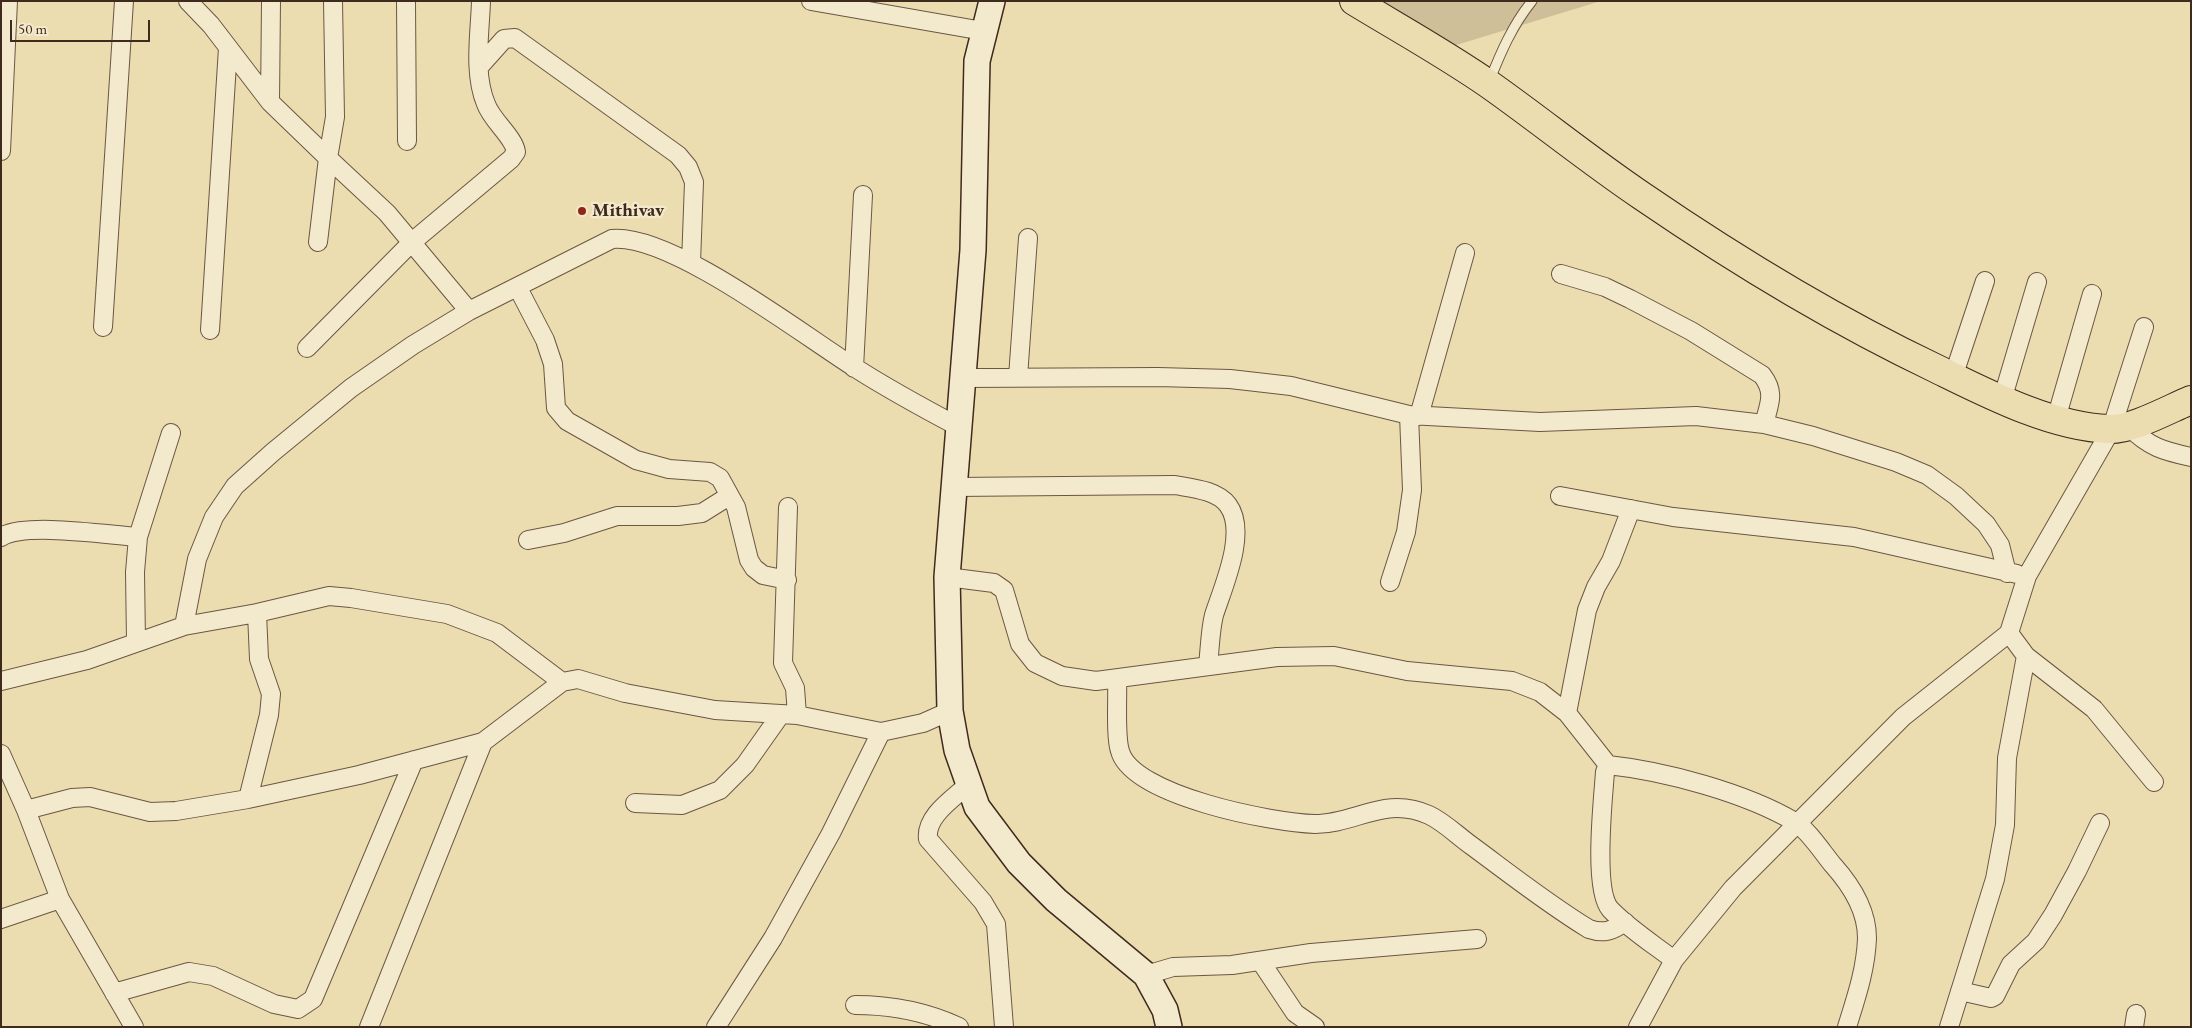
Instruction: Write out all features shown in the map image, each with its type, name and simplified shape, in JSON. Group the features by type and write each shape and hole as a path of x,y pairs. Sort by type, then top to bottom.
{"main road":[{"path":"1354,1 1488,84 1640,195 1750,268 1871,338 2002,400 2056,419 2120,428 2191,400"}],"street":[{"path":"1,151 8,1"},
{"path":"103,327 124,1"},
{"path":"188,1 270,102 387,213 469,312"},
{"path":"270,102 271,1"},
{"path":"318,242 335,117 334,1"},
{"path":"406,1 407,141"},
{"path":"307,348 412,242 511,159 516,152 515,145 495,122 485,104 479,67 481,1"},
{"path":"810,1 983,31"},
{"path":"992,1 977,61 973,250 947,577 950,711 957,750 977,807 1019,863 1056,900 1146,975 1165,1010 1169,1027"},
{"path":"479,67 504,39 515,38 526,44 678,155 688,167 694,182 691,263"},
{"path":"210,330 228,48"},
{"path":"854,368 863,195"},
{"path":"184,626 198,559 214,517 235,486 351,388 412,345 469,312 612,238 625,237 638,241 691,263 739,291 854,368 959,427"},
{"path":"1018,377 1028,238"},
{"path":"1390,582 1406,532 1412,490 1414,416 1465,253"},
{"path":"1561,274 1605,287 1630,299 1691,331 1762,375 1771,386 1771,395 1764,424"},
{"path":"1953,377 1985,281"},
{"path":"2002,400 2037,282"},
{"path":"518,288 545,340 553,364 556,408 567,421 636,460 669,468 710,472 720,478 736,507 749,560 754,568 763,575 787,580"},
{"path":"2056,419 2092,294"},
{"path":"1638,1027 1674,960 1733,888 1903,717 2009,634 2027,576 2120,428 2144,327"},
{"path":"963,378 1230,379 1291,386 1414,416 1540,422 1696,416 1764,424 1814,436 1927,474 1956,496 1986,524 2000,545 2007,573"},
{"path":"2120,428 2155,448 2191,457"},
{"path":"136,642 135,572 138,537 171,433"},
{"path":"954,487 1175,485 1206,491 1227,504 1233,517 1235,544 1228,576 1214,617 1208,665"},
{"path":"528,540 564,533 617,516 678,516 702,513 729,496"},
{"path":"1560,496 1673,517 1854,537 2027,576"},
{"path":"635,803 682,805 720,790 789,715 796,688 783,663 788,507"},
{"path":"1567,713 1587,610 1596,587 1611,561 1631,509"},
{"path":"1,537 6,534 31,530 138,537"},
{"path":"947,577 994,583 1004,590 1020,644 1036,663 1062,676 1079,680 1117,679 1277,657 1334,656 1407,671 1512,681 1540,692 1567,713 1608,765 1630,768 1698,784 1744,799 1797,823 1850,884 1861,905 1867,937 1861,984 1847,1027"},
{"path":"1,681 87,660 184,626 256,613 329,596 447,614 497,633 562,682"},
{"path":"248,800 269,715 270,694 259,659 256,613"},
{"path":"2009,634 2026,656 2094,709 2154,782"},
{"path":"1950,1027 1995,879 2005,825 2007,758 2026,656"},
{"path":"26,810 72,798 90,797 150,812 176,811 248,800 483,742 562,682 578,679 625,693 715,710 789,715 881,732 923,723 950,711"},
{"path":"1117,679 1119,751 1126,763 1152,783 1185,798 1236,813 1315,824 1352,817 1379,808 1396,807 1429,815 1589,929 1600,933 1612,931 1625,922"},
{"path":"716,1027 773,938 831,833 881,732"},
{"path":"369,1027 483,742"},
{"path":"1,754 26,810 60,898 134,1027"},
{"path":"114,993 189,972 213,976 274,1004 298,1009 312,999 414,760"},
{"path":"1608,765 1605,772 1600,886 1610,908 1674,960"},
{"path":"969,784 932,820 927,830 928,839 984,902 996,924 1004,1027"},
{"path":"1960,990 1991,998 1995,996 2011,964 2036,941 2053,915 2100,823"},
{"path":"1,919 60,898"},
{"path":"1146,975 1173,967 1261,962 1320,952 1477,939"},
{"path":"1261,962 1295,1013 1315,1027"},
{"path":"855,1005 880,1005 939,1018 959,1027"}],"lane":[{"path":"1488,84 1505,40 1516,21 1532,1"}],"shaded area":[{"path":"1372,1 1601,1 1453,46"}],"place":[{"name":"Mithivav","path":"582,211"}]}
